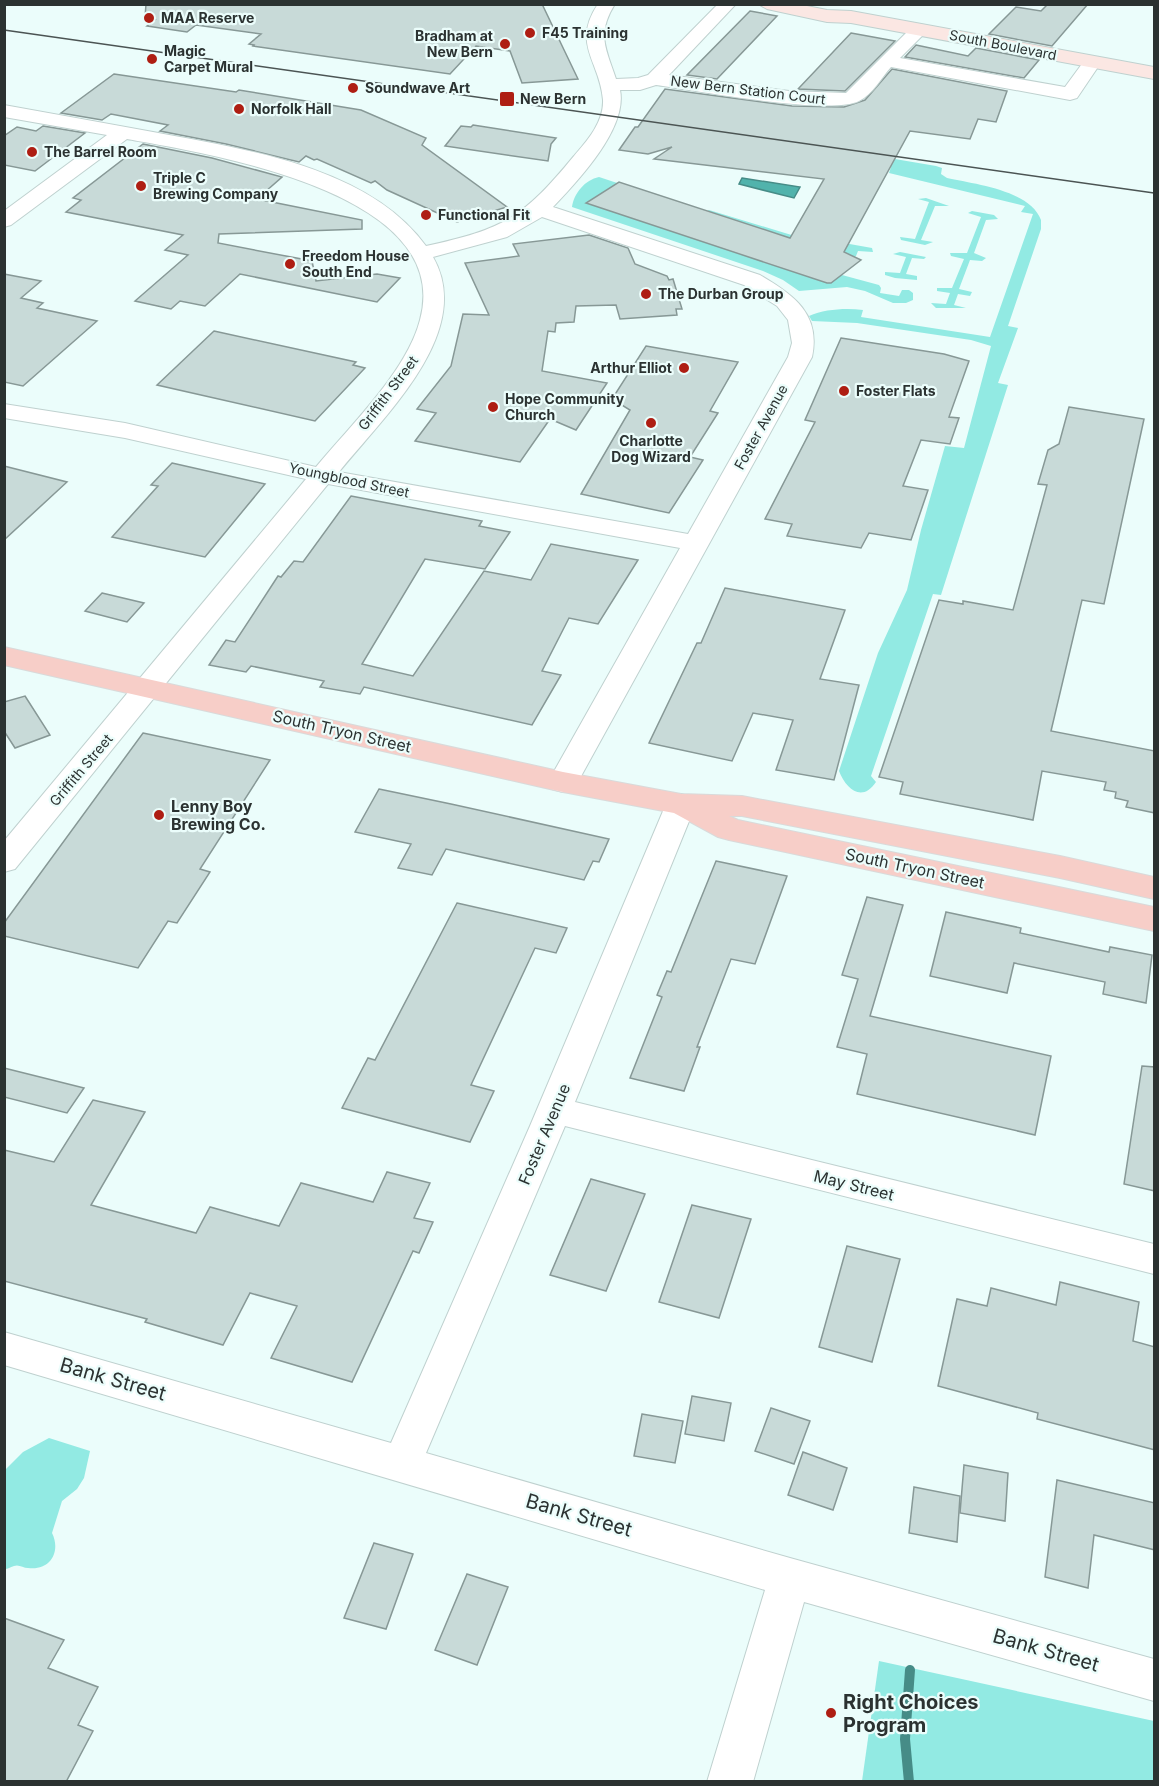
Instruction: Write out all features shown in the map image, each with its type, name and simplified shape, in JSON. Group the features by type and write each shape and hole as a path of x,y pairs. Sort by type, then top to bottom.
{"main road":[{"name":"South Boulevard","path":"767,4 827,16 851,17 920,29 1155,73"},
{"name":"South Boulevard","path":"806,4 834,10 851,17"},
{"name":"South Tryon Street","path":"4,656 563,782 681,804 742,806 1060,867 1155,888"},
{"name":"South Tryon Street","path":"681,804 729,829 1155,919"}],"street":[{"path":"421,253 500,232 539,209 561,186 603,132 612,102 609,85 595,49 593,35 596,21 607,4"},
{"path":"655,79 728,4"},
{"name":"New Bern Station Court","path":"609,85 640,84 655,79 808,99 843,100 852,98 860,92 887,61 920,29"},
{"path":"887,61 1070,94 1093,61"},
{"name":"Griffith Street","path":"4,111 266,161 317,177 344,189 377,209 401,230 421,253 432,277 434,306 424,340 400,381 4,862"},
{"path":"4,221 123,133"},
{"name":"Foster Avenue","path":"539,209 752,280 781,297 799,318 805,344 800,357 694,543 563,782"},
{"name":"Youngblood Street","path":"4,411 68,418 322,476 694,543"},
{"name":"Foster Avenue","path":"402,1463 554,1110 681,804"},
{"name":"May Street","path":"554,1110 1155,1259"},
{"name":"Bank Street","path":"4,1348 790,1578 1155,1680"},
{"path":"730,1782 790,1578"}],"shaded area":[{"path":"636,122 848,151 936,166 942,168 941,174 947,178 986,186 1014,195 1035,210 1041,220 1041,229 1008,326 1018,328 998,383 1008,385 941,595 933,594 871,776 876,782 865,792 850,788 839,771 878,653 907,590 945,446 964,448 991,346 971,340 857,323 812,321 809,316 836,310 863,310 861,317 990,337 1033,214 1021,212 1025,206 889,173 891,167"},
{"path":"599,177 705,212 709,210 844,251 844,243 872,248 873,252 858,251 856,256 830,279 842,275 879,285 880,293 899,296 902,290 909,290 913,293 913,300 906,303 893,303 865,291 847,287 799,291 783,280 763,271 572,207 581,188 589,181"},
{"path":"742,178 800,187 794,198 739,184"},
{"path":"926,198 949,206 935,206 921,240 933,242 925,245 901,240 900,237 915,239 929,202 918,199"},
{"path":"972,211 994,215 998,219 986,220 974,253 986,258 982,261 970,260 959,289 972,292 970,296 958,294 954,305 966,308 936,308 931,303 946,304 950,293 937,291 937,288 952,288 964,259 951,256 950,253 967,253 981,217 968,213"},
{"path":"900,252 926,257 924,259 912,258 906,274 917,276 917,280 885,275 885,272 900,273 906,257 893,254"},
{"path":"49,1438 90,1451 84,1478 77,1489 62,1501 52,1533 54,1553 48,1563 36,1568 16,1566 5,1569 5,1470 23,1452"},
{"path":"879,1661 1154,1721 1154,1781 862,1781"}],"building":[{"path":"146,4 542,4 578,79 522,83 510,51 476,46 450,74 253,46 249,44 261,34 196,25 187,32 147,26 155,20 145,18"},
{"path":"1048,4 1088,4 1052,46 989,34 1016,7 1041,11"},
{"path":"750,11 777,16 717,79 687,75"},
{"path":"851,33 895,41 845,91 798,89"},
{"path":"916,45 968,56 976,48 1039,60 1024,78 905,57"},
{"path":"892,69 1007,91 996,122 978,119 970,139 910,131 844,252 861,260 831,283 586,203 619,182 790,238 824,179 654,159 672,147 648,154 619,150 665,89 792,106 844,107 865,100"},
{"path":"114,74 236,92 239,90 361,110 426,138 422,145 507,207 457,222 387,190 375,181 371,183 317,159 306,156 299,162 160,131 168,125 111,114 102,120 61,113"},
{"path":"473,125 556,138 551,144 548,161 445,146 461,126 471,127"},
{"name":"The Barrel Room","path":"43,126 85,133 35,171 4,165 4,136 17,127 36,131"},
{"path":"143,144 212,158 282,177 257,199 362,220 362,229 219,234 218,243 312,261 316,281 377,274 400,278 377,302 240,274 205,306 180,301 171,309 135,301 188,255 165,250 183,235 66,212 81,200 73,198"},
{"path":"589,235 628,248 635,264 667,276 669,280 673,279 682,309 676,309 677,315 620,319 616,305 576,306 574,322 556,323 555,332 548,331 542,371 607,383 576,430 550,419 520,462 415,441 436,413 417,409 451,366 463,314 489,315 465,263 519,256 513,244"},
{"path":"4,274 41,281 21,298 43,303 37,308 97,321 23,386 4,382"},
{"path":"214,331 356,362 353,365 365,368 315,421 157,385"},
{"path":"841,338 944,354 969,361 949,417 959,418 950,444 921,440 903,486 928,490 911,540 869,533 861,548 787,536 792,524 765,519 815,422 805,420"},
{"path":"646,346 738,362 710,411 718,413 690,457 703,460 669,513 581,494 630,410 612,399"},
{"path":"1069,407 1144,419 1104,604 1082,600 1051,731 1155,751 1155,813 1126,807 1128,801 1115,798 1116,792 1104,790 1106,782 1042,771 1033,820 900,794 903,782 879,777 939,600 963,604 963,601 1013,610 1047,485 1038,484 1048,450 1059,444"},
{"path":"172,463 265,484 205,557 112,537 158,486 151,485"},
{"path":"4,466 67,482 4,540"},
{"path":"351,496 482,521 479,526 510,532 485,569 425,559 362,664 413,676 484,571 531,580 551,544 638,560 598,624 569,618 542,671 561,675 532,725 364,687 360,694 320,687 324,681 251,666 246,672 209,665 226,640 235,642 278,576 281,577 294,561 303,562"},
{"path":"725,588 845,610 820,679 859,685 834,780 776,770 793,720 753,713 732,761 649,743 697,643 701,643"},
{"path":"102,593 144,603 127,622 85,611"},
{"path":"25,696 50,735 15,748 4,731 4,702"},
{"name":"Lenny Boy Brewing Co.","path":"143,733 270,760 200,869 210,872 177,923 168,921 138,968 4,936 4,923"},
{"path":"379,789 609,839 599,862 593,861 584,880 446,849 432,875 398,868 411,844 355,832"},
{"path":"716,861 787,876 755,964 731,959 697,1047 700,1047 684,1091 630,1078 662,997 657,995 667,971 671,972"},
{"path":"867,897 903,905 870,1016 1051,1056 1035,1135 857,1094 867,1054 837,1047 858,979 842,975"},
{"path":"457,903 567,928 556,953 535,948 471,1085 494,1091 470,1142 342,1108 368,1058 375,1060"},
{"path":"946,912 1021,928 1020,933 1109,952 1110,947 1152,955 1146,1003 1103,994 1105,982 1014,963 1007,993 930,976"},
{"path":"1142,1066 1155,1067 1155,1191 1124,1184"},
{"path":"4,1068 84,1088 67,1113 4,1097"},
{"path":"93,1100 145,1112 91,1205 196,1233 210,1207 279,1226 301,1183 373,1202 387,1172 430,1183 414,1218 433,1222 419,1253 413,1251 352,1382 271,1358 297,1306 250,1293 223,1345 145,1322 147,1319 4,1281 4,1150 54,1162"},
{"path":"591,1179 645,1194 606,1291 550,1275"},
{"path":"692,1205 751,1219 719,1318 659,1302"},
{"path":"847,1246 900,1259 872,1362 819,1347"},
{"path":"1060,1282 1139,1302 1133,1341 1155,1347 1155,1450 1037,1419 1038,1413 938,1386 957,1299 987,1306 991,1288 1056,1305"},
{"path":"692,1396 731,1403 724,1441 685,1434"},
{"path":"771,1408 810,1421 794,1464 755,1451"},
{"path":"642,1414 683,1421 675,1463 634,1456"},
{"path":"803,1452 847,1468 833,1510 788,1495"},
{"path":"964,1465 1008,1473 1005,1521 960,1513"},
{"path":"1057,1480 1155,1503 1155,1550 1094,1535 1088,1588 1045,1577"},
{"path":"914,1487 960,1496 957,1542 909,1533"},
{"path":"374,1543 413,1554 386,1629 344,1618"},
{"path":"467,1574 508,1587 477,1665 435,1650"},
{"path":"4,1618 64,1640 48,1668 98,1687 78,1725 93,1731 66,1782 4,1782"}],"waterway":[{"path":"909,1782 905,1739 910,1670"}],"tram line":[{"path":"4,30 1154,193"}],"place":[{"name":"MAA Reserve","path":"149,18"},
{"name":"F45 Training","path":"530,33"},
{"name":"Bradham at New Bern","path":"505,44"},
{"name":"Magic Carpet Mural","path":"152,59"},
{"name":"Soundwave Art","path":"353,88"},
{"name":"New Bern","path":"507,99"},
{"name":"Norfolk Hall","path":"239,109"},
{"name":"The Barrel Room","path":"32,152"},
{"name":"Triple C Brewing Company","path":"141,186"},
{"name":"Functional Fit","path":"426,215"},
{"name":"Freedom House South End","path":"290,264"},
{"name":"The Durban Group","path":"646,294"},
{"name":"Arthur Elliot","path":"684,368"},
{"name":"Foster Flats","path":"844,391"},
{"name":"Hope Community Church","path":"493,407"},
{"name":"Charlotte Dog Wizard","path":"651,423"},
{"name":"Lenny Boy Brewing Co.","path":"159,815"},
{"name":"Right Choices Program","path":"831,1713"}]}
